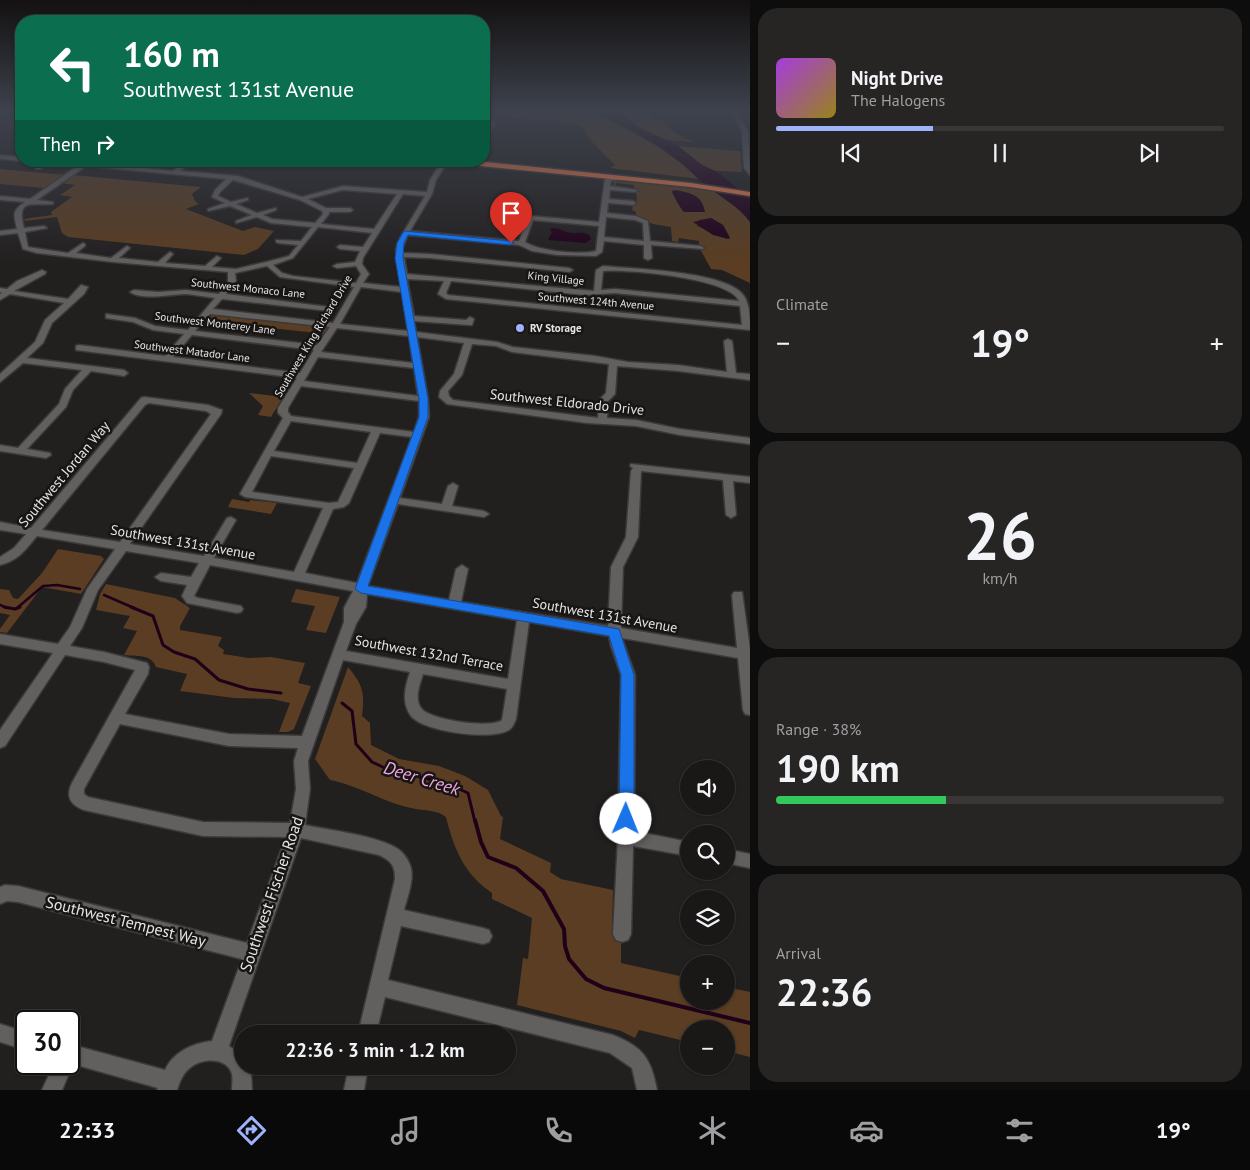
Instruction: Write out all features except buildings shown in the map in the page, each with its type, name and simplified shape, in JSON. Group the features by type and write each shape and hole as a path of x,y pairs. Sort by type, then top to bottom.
{"highway":[{"path":"510,162 750,188"},
{"path":"490,165 622,178 673,180 750,194"}],"street":[{"path":"2,165 7,162"},
{"path":"81,167 30,201 18,212 23,246 28,250 231,271 289,258 304,243 326,214 302,199 232,177 112,167"},
{"path":"175,172 181,167"},
{"name":"Southwest Fischer Road","path":"218,1050 296,830 303,789 301,761 307,742 350,622 357,615 362,602 361,589 424,417 423,399 404,290 399,246 429,194 442,167"},
{"name":"Southwest Fischer Road","path":"434,182 438,180 447,167"},
{"path":"111,175 121,168"},
{"path":"148,178 157,171"},
{"path":"186,181 195,174"},
{"path":"232,177 214,195 217,199 257,215 276,222 376,231"},
{"path":"406,233 521,243 524,246 541,250 596,254 599,252 602,239 608,180 622,178"},
{"path":"259,185 267,182"},
{"path":"313,187 323,192"},
{"path":"302,199 343,188 429,194"},
{"path":"608,188 635,190"},
{"path":"358,197 364,189"},
{"name":"Southwest King Richard Drive","path":"329,506 245,494 288,418 282,410 336,325 365,272 358,264 359,258 401,192"},
{"path":"0,198 51,203"},
{"path":"210,210 246,198"},
{"path":"606,201 633,203"},
{"path":"238,222 274,209"},
{"path":"320,209 350,210"},
{"path":"604,215 636,218 646,222 648,258"},
{"path":"521,243 531,218 598,224"},
{"path":"0,233 44,228"},
{"path":"602,239 701,248"},
{"path":"278,241 304,243"},
{"path":"70,255 83,244"},
{"path":"340,247 364,249"},
{"path":"113,260 127,248"},
{"path":"430,256 434,248"},
{"path":"480,261 483,252"},
{"path":"531,266 535,253"},
{"path":"159,265 170,254"},
{"path":"399,255 430,256 569,270"},
{"path":"206,269 217,258"},
{"path":"268,264 285,277 404,290"},
{"path":"337,266 358,264"},
{"name":"King Village","path":"402,276 597,293 600,270 603,268 716,281 737,292 742,298 743,304"},
{"path":"167,359 232,281 231,271"},
{"path":"0,298 4,291 42,272"},
{"name":"Southwest 124th Avenue","path":"448,279 442,294 443,296 748,328"},
{"path":"0,378 39,343 48,322 84,287"},
{"path":"4,291 70,302"},
{"path":"597,293 621,291 743,304 748,328"},
{"name":"Southwest Monaco Lane","path":"134,292 158,294 186,292 329,309"},
{"path":"577,311 581,293"},
{"path":"208,311 497,344 512,349 595,358 613,363 750,377"},
{"name":"Southwest Monterey Lane","path":"109,316 135,320 153,328 417,366"},
{"path":"410,318 469,323"},
{"name":"Southwest Eldorado Drive","path":"469,341 458,375 444,391 444,397 447,400 478,406 636,423 680,432 750,441"},
{"path":"728,341 732,374"},
{"name":"Southwest Matador Lane","path":"79,348 167,359 423,399"},
{"path":"21,360 124,374"},
{"path":"602,420 604,400 610,394 613,363"},
{"path":"20,451 63,405 71,387 88,369"},
{"name":"Southwest Jordan Way","path":"0,561 13,556 33,534 145,400 208,408 216,411 216,414 93,589 85,611 63,650 0,742"},
{"path":"288,418 418,434"},
{"path":"298,576 329,506 344,503 377,429"},
{"path":"0,448 46,455"},
{"path":"269,453 360,466"},
{"path":"622,934 626,837 628,675 617,644 614,625 617,567 630,544 632,536 637,466 750,480"},
{"path":"728,478 731,515"},
{"path":"446,508 452,486"},
{"path":"394,500 484,514"},
{"path":"230,520 188,592 188,596 191,600 237,609"},
{"name":"Southwest 131st Avenue","path":"0,526 33,534 348,590 361,589"},
{"name":"Southwest 131st Avenue","path":"0,532 33,534"},
{"name":"Southwest 131st Avenue","path":"204,564 298,576 350,585 361,589 747,655"},
{"path":"454,604 462,569"},
{"path":"160,577 194,582"},
{"path":"738,595 747,655 750,710"},
{"path":"418,668 411,697 414,710 421,717 432,721 482,730 495,730 505,725 510,713 524,617"},
{"path":"0,638 136,664 142,667 143,669 80,782 76,797 84,803 203,829 296,830 381,848 393,854 403,869 403,879 369,1025"},
{"name":"Southwest 132nd Terrace","path":"338,654 514,685"},
{"path":"116,718 229,740 307,742"},
{"path":"626,837 680,847"},
{"path":"735,858 750,860"},
{"name":"Southwest Tempest Way","path":"0,896 5,893 18,894 252,953"},
{"path":"394,916 483,936"},
{"path":"378,986 613,1044 630,1052 644,1069 648,1090"},
{"path":"0,1033 15,1038"},
{"path":"80,1058 168,1086 178,1065 190,1055 205,1050 218,1050 232,1058 240,1069 243,1084 242,1090"},
{"path":"52,1090 59,1075"},
{"path":"354,1090 357,1075"}],"shaded area":[{"path":"612,162 679,162 699,179 610,168 615,165"},
{"path":"679,162 698,162 719,173 750,199 750,222 736,208"},
{"path":"695,162 741,162 742,172 705,170"},
{"path":"0,169 65,175 44,188 0,184"},
{"path":"73,175 201,187 192,194 195,201 199,204 186,209 243,231 255,227 274,231 258,249 244,255 68,237 62,233 57,217 25,221 24,219 52,215 51,212 72,197 60,195 75,185 61,183"},
{"path":"623,180 711,189 744,213 750,222 750,283 722,270 711,269 699,247 699,241 679,238 678,242 672,241 671,227 653,224 636,217 636,212 632,210 633,204 637,201 634,185 616,183 615,188 613,188 614,181","holes":["711,218 723,225 730,237 727,239 697,226 699,220"]},
{"path":"675,190 694,195 701,201 705,212 684,212 672,193"},
{"path":"711,218 723,225 730,239 713,235 693,222"},
{"path":"551,228 570,233 584,233 590,236 591,239 586,243 548,240 552,232 550,231"},
{"path":"212,314 330,327 326,334 206,321"},
{"path":"249,393 283,397 271,417 258,415 263,406"},
{"path":"232,499 277,503 271,514 228,507"},
{"path":"58,549 101,556 104,559 81,594 42,587 7,633 0,632 0,629 10,615 0,613 0,589 9,590 13,598 18,599 42,573"},
{"path":"106,584 175,598 190,608 180,626 180,630 222,637 218,646 224,650 223,654 249,658 271,657 305,663 298,683 311,686 294,729 288,732 279,732 290,703 272,699 234,698 180,691 187,674 156,667 147,658 124,655 137,631 123,628 130,616 96,610 100,594"},
{"path":"296,589 340,597 326,633 306,630 315,606 291,602"},
{"path":"348,667 362,690 362,716 370,723 371,745 399,759 439,766 465,776 488,790 503,817 500,839 551,863 550,872 561,879 613,890 612,933 621,936 621,963 680,976 680,1010 735,1010 735,989 750,992 750,1057 735,1053 735,1020 680,1020 680,1040 639,1030 635,1038 621,1031 517,1005 523,958 528,959 532,918 492,899 492,893 474,878 457,850 446,817 435,812 395,804 352,786 330,780 315,759"}],"waterway":[{"name":"Deer Creek","path":"17,608 43,586 57,585 80,589"},
{"name":"Deer Creek","path":"104,595 134,608"},
{"name":"Deer Creek","path":"0,605 5,607"},
{"name":"Deer Creek","path":"5,607 15,609 20,607"},
{"name":"Deer Creek","path":"131,607 153,616 163,645 174,652 195,659 219,680 248,689 281,693"},
{"name":"Deer Creek","path":"342,703 352,711 356,744 372,762 389,770 446,783 468,793 475,822"},
{"name":"Deer Creek","path":"475,820 481,842 488,857 516,868 543,891 564,929 565,946 569,959 586,979 604,988 750,1023"}],"place":[{"name":"RV Storage","path":"520,328"}],"route":[{"path":"511,243 406,233 400,243 399,258 423,399 424,417 361,589 615,632 617,644 628,675 626,819"}]}
